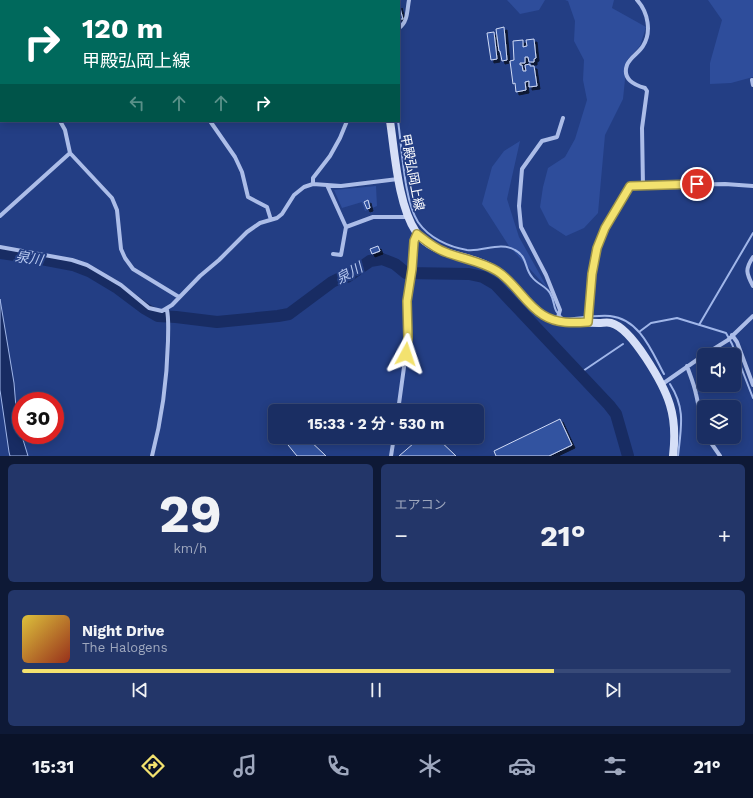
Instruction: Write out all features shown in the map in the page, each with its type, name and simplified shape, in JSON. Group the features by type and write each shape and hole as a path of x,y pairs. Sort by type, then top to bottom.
{"main road":[{"name":"甲殿弘岡上線","path":"390,122 405,208 417,234 430,244 445,252 484,264 498,272 513,284 532,306 544,316 557,321 570,323 588,318 612,323 626,332 636,343 670,403 674,447 672,456"}],"street":[{"path":"400,28 403,26 406,20 409,0"},
{"path":"637,0 643,8 646,16 648,31 643,46 628,65 626,71 627,77 631,83 645,88 647,91 642,128 643,186"},
{"path":"752,80 753,85"},
{"path":"557,321 560,310 546,275 521,227 519,206 522,169 542,141 557,137 563,118"},
{"path":"61,122 65,130 70,153 112,198 117,210 121,249 125,258 133,269 180,297"},
{"path":"211,122 235,157 242,172 248,197 267,207 271,220"},
{"path":"313,184 313,178 330,156 347,122"},
{"path":"0,216 70,153"},
{"path":"152,456 166,391 167,312 180,297 247,232 260,224 277,218 282,214 294,195 304,187 313,184 341,186 399,179"},
{"path":"588,318 592,274 597,248 605,228 630,186 718,184 753,186"},
{"path":"327,185 346,226 341,255 333,254"},
{"path":"346,226 373,217 409,217"},
{"path":"399,404 408,338 407,301 412,269 414,241 417,234"},
{"path":"0,247 72,260 87,265 121,285 149,308 167,312"},
{"path":"753,256 748,265 747,275 753,286"},
{"path":"714,348 730,337 753,316"},
{"path":"730,337 737,342 753,386"},
{"path":"661,385 697,360"},
{"path":"687,366 698,400"},
{"path":"391,456 393,444"},
{"path":"712,444 720,456"}],"shaded area":[{"path":"507,0 545,0 539,10 520,14"},
{"path":"565,0 614,0 612,8 646,27 640,46 627,60 623,99 605,135 598,213 584,228 566,236 549,225 540,207 548,168 565,157 575,139 587,100 583,80 584,60 574,41 575,21 568,1"},
{"path":"708,0 753,0 753,77 731,83 710,84 710,63 722,20"},
{"path":"520,141 507,199 519,237 548,289 509,246 482,204 492,167 504,151"},
{"path":"376,186 377,206 365,211 362,202 342,208 334,190"},
{"path":"0,299 14,383 15,392 12,392 12,444 24,444 28,456 10,456 0,390"}],"building":[{"path":"400,8 403,19 400,19"},
{"path":"504,27 507,60 502,61 496,29"},
{"path":"494,32 497,59 491,60 487,33"},
{"path":"534,39 536,58 534,59 534,62 529,62 528,57 525,57 525,63 520,63 520,65 522,65 523,71 526,71 525,65 530,64 530,66 534,66 537,86 529,87 529,81 525,82 526,90 516,92 515,83 513,84 510,61 514,60 513,41 523,40 523,47 527,46 526,40"},
{"path":"368,200 370,208 367,209 364,202"},
{"path":"378,246 380,251 372,254 370,249"},
{"path":"560,419 572,445 549,456 496,456 494,451"},
{"path":"287,444 313,444 326,456 297,456"},
{"path":"413,444 443,444 456,456 399,456"}],"waterway":[{"path":"398,122 404,173 413,213 418,222 428,233 446,244 467,250 503,246 515,250 524,259 532,277 550,293 555,309 564,319 593,316 610,316 620,318 629,323 644,338 664,374"},
{"path":"699,325 753,233"},
{"name":"泉川","path":"0,253 73,265 91,272 158,316 217,322 289,314 332,282 342,277 347,277 370,261 382,259 395,264 406,273 469,274 483,277 495,284 609,405 616,414 628,456"},
{"path":"639,332 651,323 677,318 726,333 732,344 753,398"},
{"path":"580,373 623,344"},
{"path":"670,384 678,402 681,418 678,456"}],"route":[{"path":"406,354 408,338 407,301 412,269 414,241 417,234 430,244 445,252 484,264 498,272 513,284 532,306 544,316 557,321 570,323 588,322 592,274 597,248 605,228 630,186 697,184"}]}
